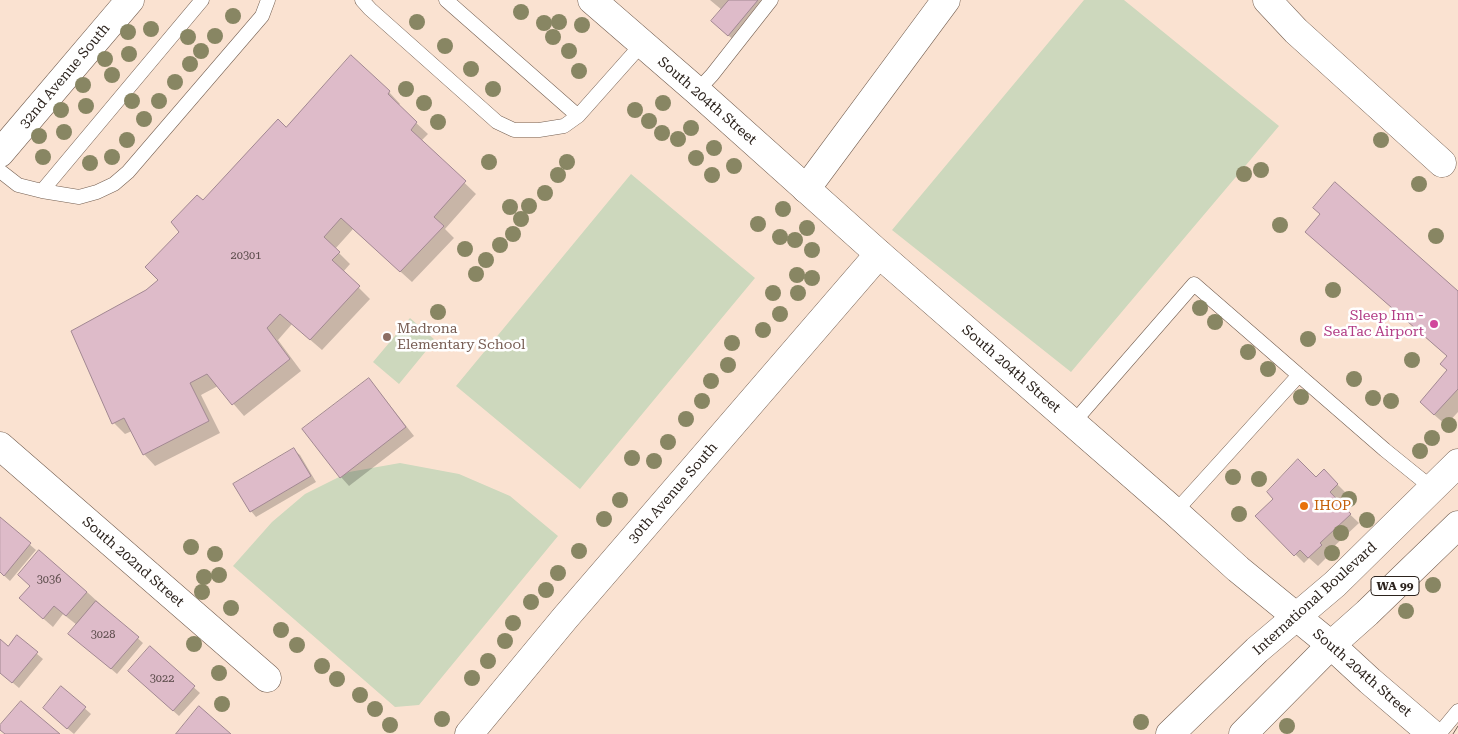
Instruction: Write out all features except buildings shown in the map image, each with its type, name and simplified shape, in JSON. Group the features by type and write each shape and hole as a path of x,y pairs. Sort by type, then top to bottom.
{"street":[{"name":"32nd Avenue South","path":"0,153 130,0"},
{"name":"South 204th Street","path":"592,0 1176,512 1238,569 1331,645 1432,734"},
{"path":"806,189 946,0"},
{"path":"1267,0 1296,31 1442,163"},
{"name":"30th Avenue South","path":"469,734 565,618 880,254"},
{"name":"South 202nd Street","path":"0,446 267,678"},
{"name":"International Boulevard","path":"1170,734 1257,650 1335,584 1458,463"},
{"name":"WA 99","path":"1243,734 1331,645 1458,525"}],"lane":[{"path":"42,191 202,0"},
{"path":"0,171 18,185 42,191 79,196 97,192 114,184 128,172 262,16 268,0"},
{"path":"362,0 370,10 497,122 514,130 539,130 564,126 578,116 642,44"},
{"path":"446,0 578,116"},
{"path":"697,91 712,75 771,0"},
{"path":"1073,423 1194,284 1385,450 1432,488"},
{"path":"1176,512 1299,374"},
{"path":"1439,734 1458,711"}],"green space":[{"path":"1084,0 1124,0 1279,126 1071,372 892,230"},
{"path":"631,174 755,278 580,489 456,386"},
{"path":"410,318 435,340 399,384 373,362"},
{"path":"400,463 459,474 510,496 558,536 419,705 395,707 233,566 272,522 305,494 349,472"}],"tram line":[{"path":"1453,734 1458,726"}],"place":[{"name":"Sleep Inn - SeaTac Airport","path":"1434,324"},
{"name":"Madrona Elementary School","path":"387,337"},
{"name":"IHOP","path":"1304,506"}]}
